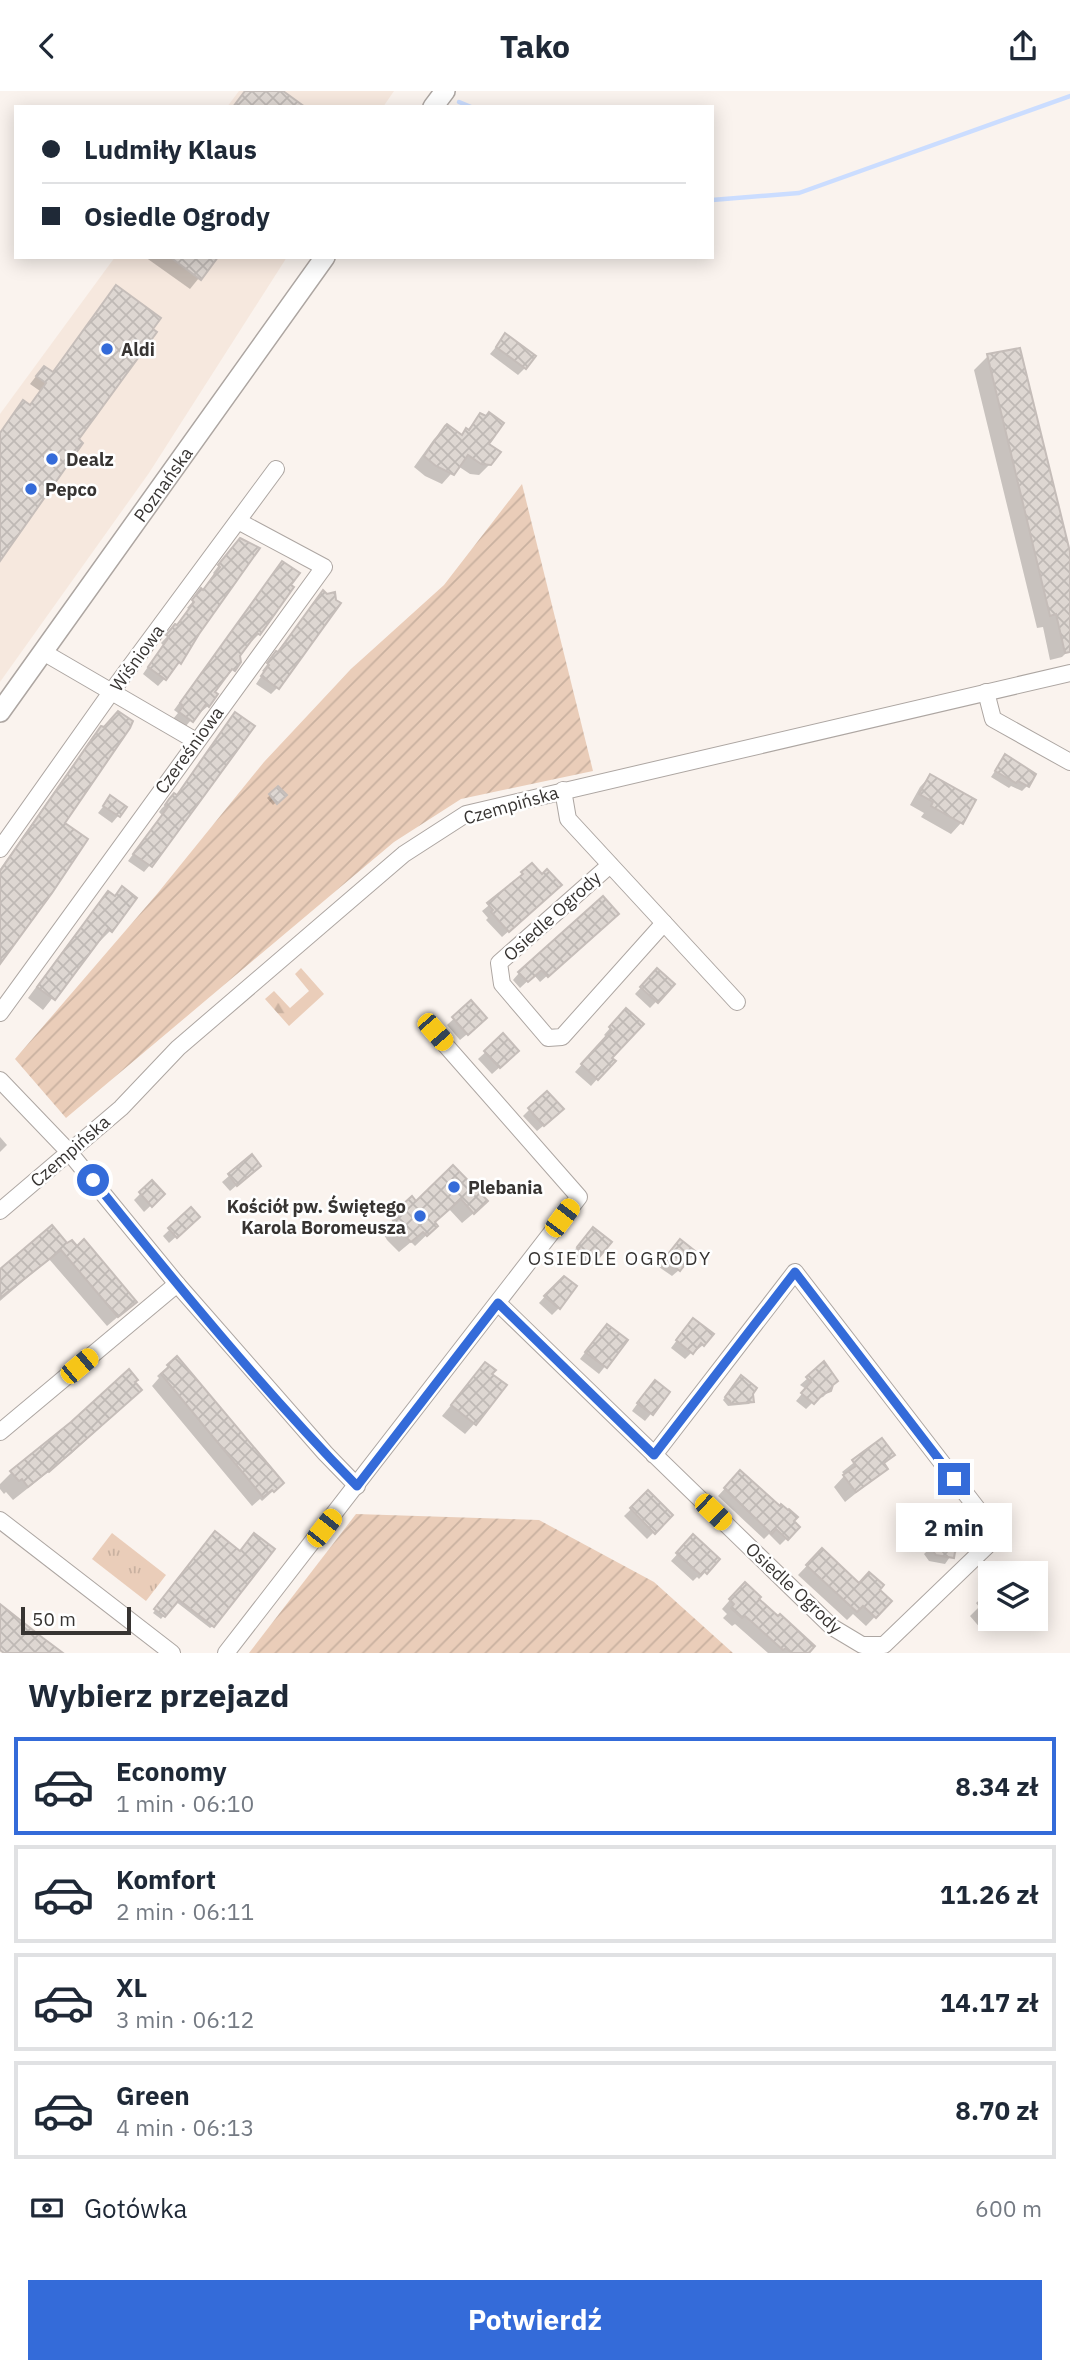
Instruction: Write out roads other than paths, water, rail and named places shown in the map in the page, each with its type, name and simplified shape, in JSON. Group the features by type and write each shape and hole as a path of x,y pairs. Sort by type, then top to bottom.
{"street":[{"name":"Poznańska","path":"0,712 324,259"},
{"name":"Wiśniowa","path":"0,849 112,691 276,469"},
{"name":"Czereśniowa","path":"0,1013 324,567 238,521"},
{"path":"43,652 196,741"},
{"name":"Czempińska","path":"0,1211 121,1108 178,1048 404,854 466,814 1070,673"},
{"path":"986,692 993,719 1070,762"},
{"name":"Osiedle Ogrody","path":"563,790 568,819 737,1002"},
{"name":"Osiedle Ogrody","path":"610,865 499,963 502,984 548,1038 562,1037 664,923"},
{"path":"226,1653 579,1197 435,1032"},
{"path":"0,1080 69,1152 177,1284 357,1486"},
{"name":"Osiedle Ogrody","path":"498,1303 654,1455 832,1627 862,1645 884,1645 988,1545 986,1520 795,1272 654,1455"},
{"path":"0,1432 177,1284"},
{"path":"0,1520 172,1653"}],"waterway":[{"path":"714,200 799,193 1070,96"},
{"path":"459,102 466,105"}],"place":[{"name":"Aldi","path":"107,349"},
{"name":"Dealz","path":"52,459"},
{"name":"Pepco","path":"31,489"},
{"name":"Plebania","path":"454,1187"},
{"name":"Kościół pw. Świętego Karola Boromeusza","path":"420,1216"}],"district":[{"name":"OSIEDLE OGRODY","path":"620,1258"}]}
